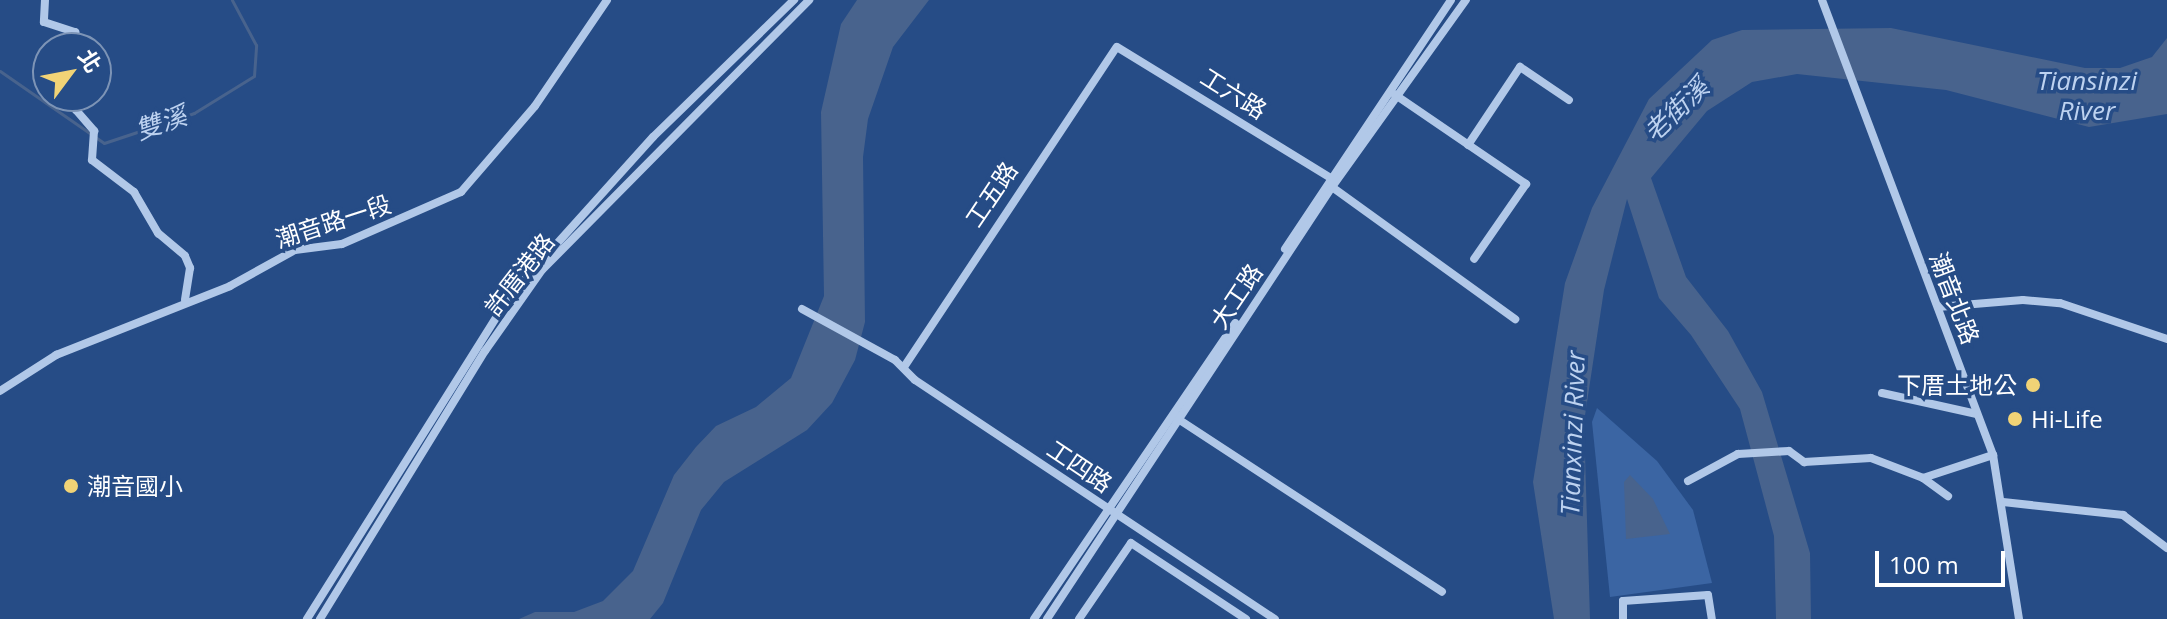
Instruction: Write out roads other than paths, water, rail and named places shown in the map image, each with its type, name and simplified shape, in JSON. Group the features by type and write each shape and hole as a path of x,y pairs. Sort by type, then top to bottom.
{"street":[{"path":"45,0 44,22 75,32"},
{"name":"潮音路一段","path":"0,391 56,355 143,323 185,300 230,286 295,250 342,244 461,192 535,106 607,0"},
{"name":"許厝港路","path":"320,619 485,351 556,250 653,137 794,0"},
{"name":"許厝港路","path":"307,619 460,368 508,298 809,0"},
{"name":"大工路","path":"1175,417 1329,177 1451,0"},
{"name":"大工路","path":"1034,619 1332,187 1466,0"},
{"name":"潮音北路","path":"1822,0 1993,455 2003,502 2019,619"},
{"name":"工六路","path":"1117,47 1329,177"},
{"name":"工五路","path":"904,367 1117,47"},
{"path":"1468,145 1520,67 1569,100"},
{"path":"1389,90 1526,184 1474,259"},
{"path":"78,112 94,131 92,160 134,192 158,233 185,256 190,268 185,300"},
{"path":"1332,187 1515,319"},
{"path":"1938,307 2023,300 2060,303 2167,339"},
{"name":"工四路","path":"805,310 904,367 915,380 1275,619"},
{"path":"1882,393 1977,414"},
{"path":"1175,417 1442,592"},
{"path":"1688,481 1747,454 1789,451 1804,462 1871,458 1923,478 1948,496"},
{"path":"1923,478 1993,455"},
{"path":"2003,502 2123,515 2167,548"},
{"name":"大工路","path":"1047,619 1111,511"},
{"path":"1079,619 1131,543 1246,619"},
{"path":"337,569 347,574"},
{"path":"1623,619 1623,601 1708,595 1712,619"}],"water":[{"path":"857,0 929,0 893,47 868,119 863,157 865,322 855,360 832,403 807,430 724,482 701,510 663,603 650,619 519,619 535,612 574,612 603,601 633,571 674,475 696,447 716,426 756,407 791,378 824,296 821,112 841,24"},
{"path":"1891,28 2085,68 2120,68 2152,57 2167,38 2167,114 2089,127 1946,90 1797,74 1752,82 1707,111 1651,178 1686,277 1728,331 1762,392 1810,553 1811,619 1776,619 1774,536 1740,409 1691,335 1659,298 1627,199 1604,290 1584,422 1590,619 1554,619 1533,482 1565,283 1592,208 1649,99 1712,40 1742,30"},
{"path":"1630,475 1653,499 1670,534 1626,539 1624,482"}],"waterway":[{"name":"雙溪","path":"0,71 104,143 194,113 254,76 256,45 232,0"}],"place":[{"name":"下厝土地公","path":"2033,385"},
{"name":"Hi-Life","path":"2015,419"},
{"name":"潮音國小","path":"71,486"}],"water label":[{"name":"Tiansinzi River","path":"2087,96"},
{"name":"老街溪","path":"1676,110"},
{"name":"Tianxinzi River","path":"1573,433"}]}
